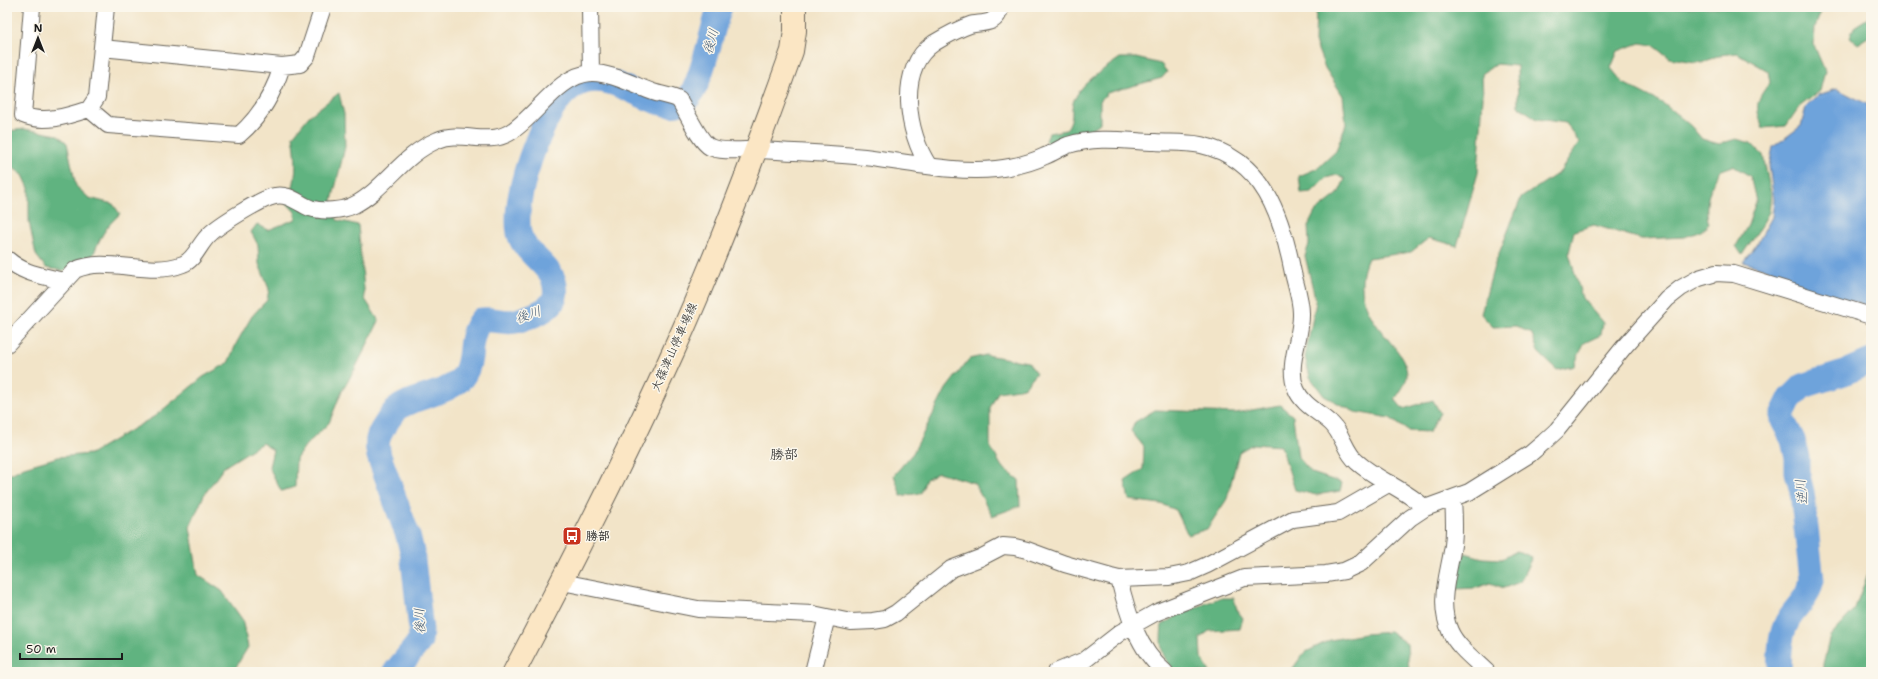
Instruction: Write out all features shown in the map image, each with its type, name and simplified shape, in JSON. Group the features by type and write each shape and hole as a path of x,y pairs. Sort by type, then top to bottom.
{"main road":[{"name":"大篠津山停車場線","path":"514,672 562,582 674,350 726,228 792,51 795,31 795,7"}],"street":[{"path":"32,7 23,115 34,119 45,120 89,109 97,97 106,7"},
{"path":"102,48 282,66 300,64 307,56 323,7"},
{"path":"590,7 591,73"},
{"path":"929,166 924,159 908,110 909,89 914,67 923,53 934,44 968,26 991,21 998,16 1001,7"},
{"path":"89,109 108,125 240,135 248,127 264,104 276,84 282,66"},
{"path":"7,344 39,310 63,281 75,270 84,266 101,265 159,269 183,265 189,261 199,245 211,232 259,202 275,196 289,197 311,208 334,210 352,206 366,197 414,154 438,140 449,137 494,138 508,134 533,113 556,90 573,78 591,73 614,78 682,104 704,141 710,147 718,149 877,158 929,166 972,170 1020,166 1042,158 1069,145 1101,139 1181,143 1201,146 1223,152 1238,161 1253,174 1268,195 1278,213 1290,251 1302,312 1293,360 1293,374 1296,389 1302,400 1332,424 1338,431 1350,455 1358,464 1408,494 1425,508"},
{"path":"7,259 18,268 37,276 63,281"},
{"path":"1056,672 1085,660 1121,632 1134,624 1200,595 1244,578 1326,574 1344,571 1361,563 1410,518 1425,508 1453,499 1493,478 1530,454 1557,430 1624,348 1667,299 1699,278 1716,273 1734,274 1871,316"},
{"path":"562,582 698,609 813,614 852,622 873,621 885,619 896,613 951,569 980,558 1003,546 1015,546 1065,564 1119,579 1169,577 1189,573 1207,565 1287,521 1301,517 1322,516 1338,513 1369,494 1385,488 1390,483"},
{"path":"1453,499 1453,545 1445,584 1444,600 1446,618 1450,631 1458,643 1487,672"},
{"path":"1119,579 1141,643 1150,656 1165,672"},
{"path":"813,672 827,617"}],"green space":[{"path":"1316,7 1820,7 1821,12 1815,27 1814,45 1825,71 1820,91 1799,107 1786,126 1763,128 1759,115 1758,104 1761,94 1770,83 1768,71 1737,53 1719,55 1702,63 1670,58 1653,45 1640,43 1618,51 1611,68 1623,83 1664,104 1691,126 1702,139 1719,144 1736,139 1751,143 1763,155 1771,194 1769,212 1742,255 1736,246 1748,225 1756,201 1750,176 1733,166 1719,171 1716,177 1710,190 1707,203 1707,217 1709,224 1701,231 1685,237 1641,239 1594,225 1574,231 1569,253 1582,298 1603,323 1601,335 1584,343 1574,366 1557,370 1538,352 1532,334 1516,326 1493,327 1481,314 1494,266 1521,198 1560,172 1579,143 1566,123 1537,119 1518,106 1517,66 1496,64 1482,74 1483,97 1478,173 1457,246 1429,238 1411,252 1368,258 1364,269 1362,290 1368,310 1379,328 1400,354 1405,363 1407,374 1406,381 1395,399 1403,409 1433,400 1440,413 1429,432 1408,431 1390,418 1355,412 1324,396 1310,377 1305,357 1316,302 1305,256 1309,244 1308,226 1315,212 1338,194 1345,179 1337,175 1326,178 1312,192 1301,193 1299,176 1318,168 1336,151 1346,124 1343,96 1325,68 1315,42"},
{"path":"1871,16 1871,35 1857,44 1850,38 1854,27"},
{"path":"1120,58 1136,58 1161,64 1167,72 1162,78 1107,93 1100,101 1100,123 1083,133 1052,147 1046,141 1049,133 1066,130 1071,121 1072,107 1078,93 1094,76"},
{"path":"339,93 344,114 345,147 332,201 337,220 358,225 365,299 379,321 341,393 329,423 305,446 296,459 295,487 281,491 269,467 273,450 262,443 224,467 204,495 190,527 198,575 222,591 242,619 248,647 233,672 7,672 7,476 24,467 58,457 90,454 155,416 203,377 228,363 237,342 252,316 267,300 269,289 259,264 258,245 251,232 257,224 268,230 296,219 295,212 287,203 291,194 296,170 293,136 309,116"},
{"path":"25,129 58,135 67,143 76,186 89,198 113,204 120,214 104,233 93,256 75,261 65,271 46,268 36,255 29,222 29,188 23,175 9,165 7,159 7,131"},
{"path":"986,355 1028,362 1036,373 1024,388 998,392 990,408 990,446 1002,467 1019,480 1020,506 992,516 974,483 938,472 926,479 921,493 901,496 894,475 913,453 946,389 969,359"},
{"path":"1280,405 1293,416 1298,457 1312,473 1342,483 1340,491 1316,495 1295,490 1281,446 1253,444 1239,452 1227,499 1207,529 1188,535 1176,510 1161,504 1129,500 1125,481 1143,469 1144,447 1131,431 1135,422 1155,410 1235,413"},
{"path":"1517,551 1532,557 1520,582 1504,588 1490,583 1476,588 1455,589 1452,586 1457,566 1465,553 1483,558 1502,559"},
{"path":"1871,565 1871,599 1869,606 1871,609 1871,672 1823,672 1823,664 1830,636 1855,609"},
{"path":"1219,598 1234,598 1237,610 1243,618 1240,629 1209,631 1200,638 1201,657 1210,672 1176,672 1167,661 1162,650 1162,625 1176,616"},
{"path":"1390,632 1407,644 1409,672 1290,672 1304,653 1330,640 1364,634"}],"water":[{"path":"1837,89 1867,104 1871,115 1871,307 1778,280 1774,272 1743,262 1757,244 1772,217 1774,200 1769,166 1773,147 1801,126 1806,107 1818,95"}],"waterway":[{"name":"後川","path":"395,672 420,641 421,630 412,551 379,456 377,443 380,433 390,417 401,406 408,402 444,390 459,381 467,369 472,341 476,327 481,320 508,322 516,321 539,313 553,301 555,296 555,286 552,277 522,242 519,233 518,209 523,183 531,158 544,124 557,101 575,85 586,81 598,80 624,87 663,104 678,104 686,100 697,84 720,7"},
{"name":"逆川","path":"1779,672 1780,647 1784,628 1790,616 1807,593 1812,580 1802,492 1797,472 1797,458 1793,440 1783,421 1783,413 1790,399 1803,386 1844,373 1871,361"}],"place":[{"name":"勝部","path":"572,536"}],"district":[{"name":"勝部","path":"784,454"}]}
